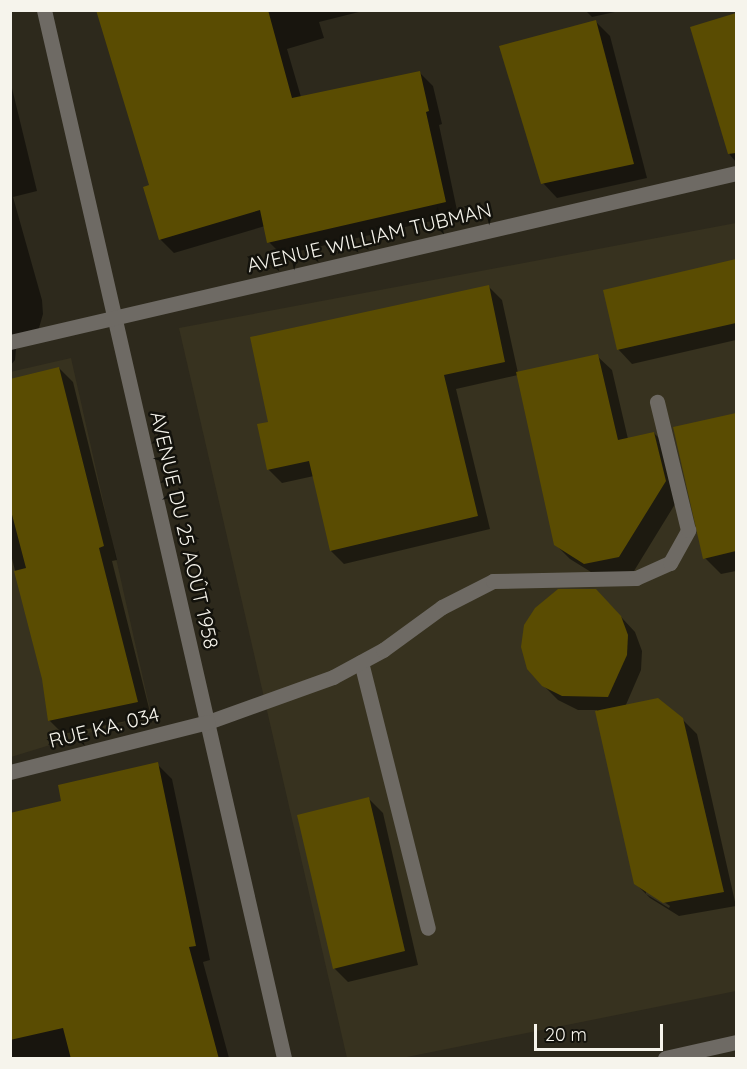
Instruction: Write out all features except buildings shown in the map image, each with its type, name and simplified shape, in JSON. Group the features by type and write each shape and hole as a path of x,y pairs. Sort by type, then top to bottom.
{"street":[{"name":"AVENUE DU 25 AOÛT 1958","path":"44,10 284,1059"},
{"name":"AVENUE WILLIAM TUBMAN","path":"10,342 736,173"},
{"name":"RUE KA. 034","path":"10,772 208,722 333,677 383,650 442,607 494,581 636,578 670,562 688,530 657,402"},
{"path":"361,662 428,928"},
{"path":"665,1059 736,1042"}],"shaded area":[{"path":"736,223 736,991 402,1058 347,1058 179,328"},
{"path":"71,358 151,714 11,757 10,372"}]}
